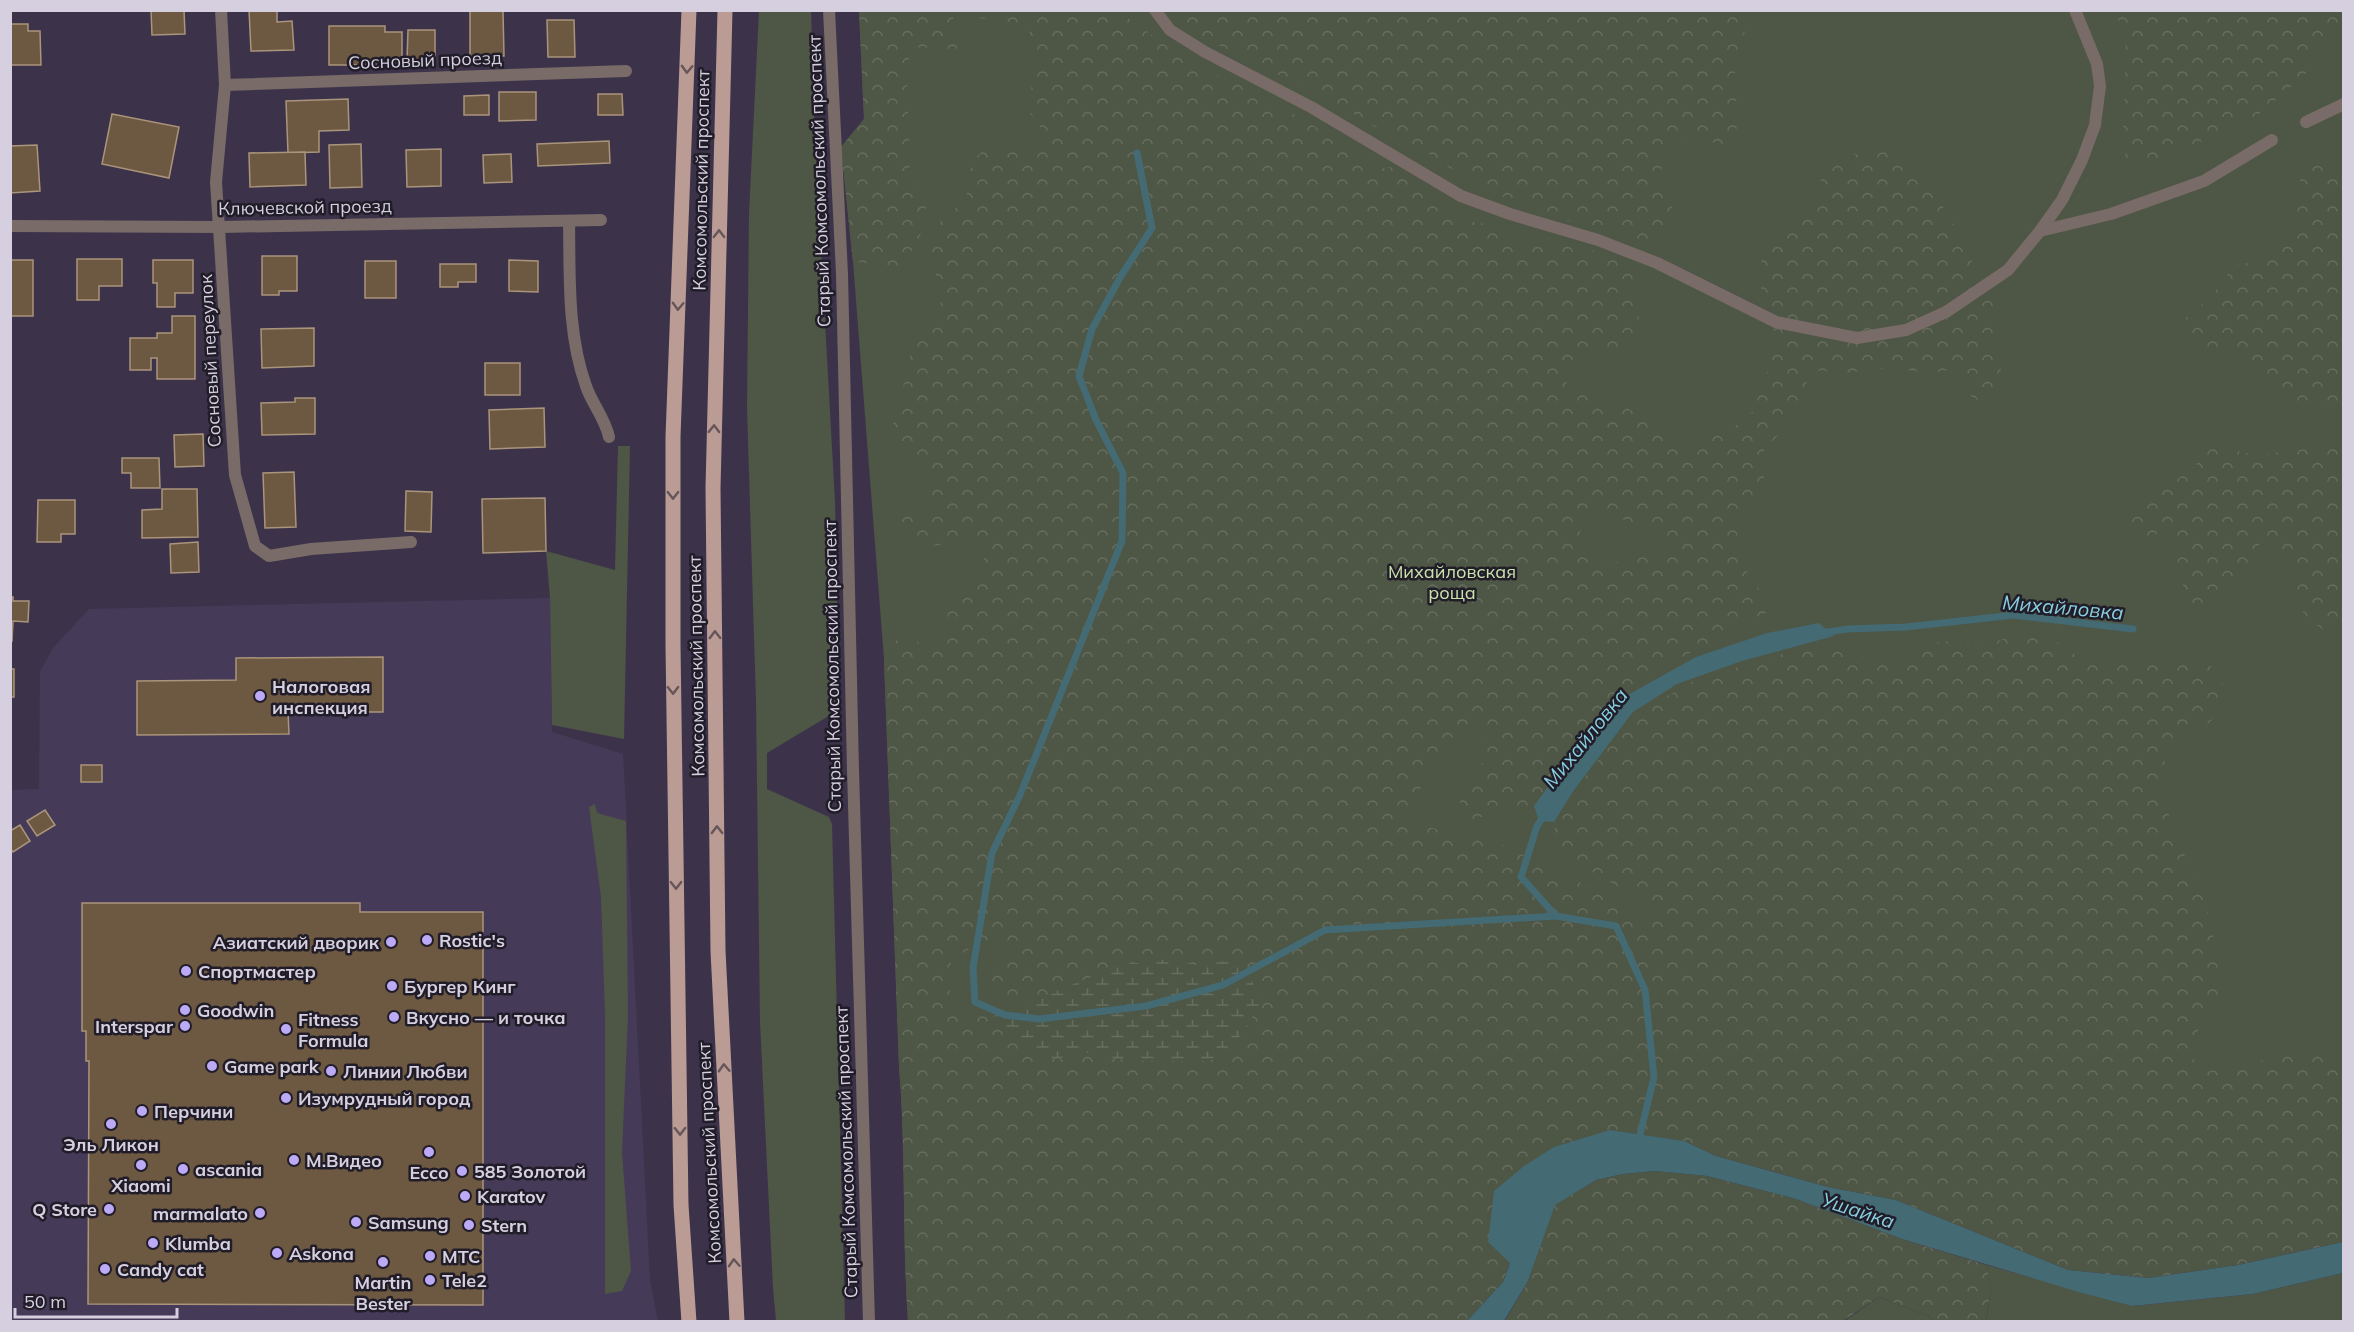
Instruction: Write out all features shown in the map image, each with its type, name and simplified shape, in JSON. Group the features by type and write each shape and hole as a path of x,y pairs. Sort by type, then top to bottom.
{"main road":[{"name":"Комсомольский проспект","path":"689,10 673,437 673,656 681,1194 689,1322"},
{"name":"Комсомольский проспект","path":"725,10 713,488 718,951 737,1322"}],"street":[{"name":"Сосновый переулок","path":"221,10 225,85 216,182 221,227 235,475 255,546 269,556 311,549 411,542"},
{"name":"Старый Комсомольский проспект","path":"830,10 842,274 856,898 869,1322"},
{"path":"1155,10 1170,30 1197,47 1311,107 1461,196 1628,251 1713,289 1776,322 1857,338 1906,330 1946,312 2008,270 2062,200 2082,160 2095,125 2100,86 2097,64 2075,10"},
{"name":"Сосновый проезд","path":"225,85 626,71"},
{"path":"2306,122 2343,104"},
{"path":"2040,231 2111,214 2204,181 2272,140"},
{"path":"568,220 572,330 586,388 604,419 609,436"},
{"name":"Ключевской проезд","path":"10,226 221,227 601,220"}],"shaded area":[{"path":"550,598 552,732 623,754 650,1280 658,1321 11,1321 10,790 39,789 40,672 53,648 89,609"}],"green space":[{"path":"759,11 811,11 815,140 835,502 839,691 832,714 767,753 767,789 829,817 832,824 845,1321 776,1321 773,1288 760,1022 756,702 747,407 749,213"},
{"name":"Михайловская роща","path":"859,11 2343,11 2343,1242 1610,1130 1467,1321 908,1321 903,1130 884,659 853,262 841,147 864,119"},
{"name":"Михайловская роща","path":"859,11 1120,11 1169,47 1202,63 1214,74 1250,89 1347,145 1372,170 1391,167 1435,197 1444,216 1485,224 1519,240 1545,237 1619,258 1635,269 1632,292 1638,308 1640,339 1617,347 1597,347 1564,371 1568,391 1622,405 1661,429 1685,453 1709,433 1748,422 1766,375 1776,338 1759,281 1763,250 1781,241 1808,213 1823,175 1853,154 1887,152 1917,163 1956,229 1997,313 1997,349 2004,386 1990,407 1964,392 1961,368 1929,373 1888,368 1836,374 1822,370 1808,374 1799,409 1764,450 1767,472 1737,528 1742,564 1773,609 1684,656 1617,701 1574,751 1534,806 1473,819 1457,812 1465,783 1487,758 1481,729 1460,728 1433,762 1417,796 1397,821 1492,840 1587,886 1648,923 1658,909 1557,852 1554,822 1574,790 1635,715 1695,680 1812,645 1836,648 1883,663 1941,641 1987,644 2023,633 2053,639 2076,655 2097,663 2140,660 2181,662 2214,667 2230,696 2210,722 2167,750 2159,789 2183,852 2206,902 2221,964 2222,990 2199,1028 2189,1056 2210,1071 2315,1050 2343,1073 2341,1106 2344,1107 2343,1242 2238,1265 2148,1278 2068,1270 1896,1200 1828,1187 1716,1156 1684,1141 1610,1130 1510,1262 1503,1282 1467,1321 908,1321 903,1130 884,659 900,634 915,632 923,655 943,643 948,612 982,577 986,542 928,546 902,536 899,517 936,507 924,491 937,472 907,447 892,428 909,365 912,337 937,318 943,291 937,279 931,253 940,222 966,199 972,161 985,149 1027,150 1046,135 1030,113 1033,60 1029,26 993,19 953,17 957,49 910,47 907,80 910,171 926,196 926,218 918,242 901,266 853,262 841,147 864,119","holes":["1598,516 1622,519 1659,536 1667,550 1626,561 1596,560 1587,552 1579,528 1587,520","983,942 1008,944 1008,965 989,978 991,998 1015,1009 1061,991 1167,959 1195,965 1241,959 1132,1061 1026,1041 989,1018 960,1010 949,989 951,959"]},
{"path":"1171,11 1755,11 1740,42 1734,77 1738,124 1731,145 1675,137 1661,170 1673,198 1669,225 1650,243 1538,212 1472,183 1422,149 1198,35"},
{"path":"2116,11 2343,11 2343,38 2318,46 2305,75 2259,114 2157,162 2126,161 2123,132 2126,48"},
{"path":"2307,163 2343,172 2343,400 2324,404 2300,404 2270,376 2234,350 2190,344 2177,325 2210,298 2234,266 2278,255 2296,233 2295,194"},
{"path":"2343,435 2343,631 2327,633 2302,611 2294,590 2294,565 2277,547 2260,543 2252,559 2199,610 2186,598 2169,524 2153,537 2128,530 2130,514 2194,467 2213,446 2257,455 2315,448"},
{"path":"618,446 630,446 624,739 552,725 550,598 546,551 615,570"},
{"path":"595,804 597,813 626,821 628,1016 622,1152 631,1271 622,1291 605,1294 605,1015 601,897 589,807"},
{"path":"1168,959 1195,965 1241,959 1261,1000 1244,1033 1210,1061 1132,1061 1071,1050 1060,1059 1035,1057 1026,1041 989,1018 1121,965"},
{"path":"1655,1171 1707,1176 1796,1199 1902,1239 1987,1265 1991,1288 1986,1321 1934,1321 1930,1317 1879,1297 1843,1321 1504,1322 1528,1281 1554,1205 1596,1180 1623,1174"},
{"path":"1987,1265 2132,1306 2253,1294 2343,1273 2343,1321 1986,1322 1991,1288"},
{"path":"1879,1297 1930,1317 1934,1321 1843,1322"}],"water":[{"path":"1819,623 1834,636 1742,661 1677,684 1633,712 1574,790 1554,822 1539,821 1534,806 1574,751 1617,701 1696,657 1767,633"},
{"name":"Ушайка","path":"1610,1130 1684,1141 1716,1156 1828,1187 1896,1200 2068,1270 2148,1278 2238,1265 2343,1242 2343,1273 2253,1294 2132,1306 1902,1239 1796,1199 1707,1176 1655,1171 1623,1174 1596,1180 1555,1205 1528,1281 1504,1321 1467,1321 1503,1282 1510,1263 1488,1242 1494,1191 1524,1166 1554,1147"}],"building":[{"path":"151,10 184,10 185,34 152,35"},
{"path":"249,10 277,10 277,22 292,21 294,50 251,51"},
{"path":"470,11 503,11 504,56 470,56"},
{"path":"547,20 574,20 575,57 548,57"},
{"path":"10,24 28,24 28,31 40,31 41,65 10,65"},
{"path":"329,26 385,26 385,32 402,32 402,65 329,65"},
{"path":"408,30 435,30 435,61 407,61"},
{"path":"499,92 536,92 536,120 499,121"},
{"path":"598,94 622,94 623,115 598,115"},
{"path":"489,95 489,115 464,115 464,96"},
{"path":"348,99 349,130 319,131 319,152 288,153 286,101"},
{"path":"112,114 179,127 169,178 102,164"},
{"path":"609,141 610,163 538,166 537,144"},
{"path":"361,144 362,187 330,188 329,145"},
{"path":"37,145 40,191 10,193 10,146"},
{"path":"441,149 441,186 407,187 406,150"},
{"path":"305,152 306,185 250,187 249,153"},
{"path":"511,154 512,182 484,183 483,155"},
{"path":"262,256 297,256 297,291 279,291 279,295 262,295"},
{"path":"77,259 122,259 122,286 99,286 99,300 77,300"},
{"path":"10,260 33,260 33,316 10,316"},
{"path":"153,260 193,260 193,293 175,293 175,307 157,307 157,283 153,283"},
{"path":"509,260 538,261 538,292 509,291"},
{"path":"365,261 396,261 396,298 365,298"},
{"path":"440,264 476,264 476,282 458,282 458,287 440,287"},
{"path":"172,316 195,316 195,379 157,379 157,358 151,358 151,370 130,370 130,338 157,338 157,333 172,333"},
{"path":"314,328 314,366 262,368 261,329"},
{"path":"485,363 520,363 520,395 485,395"},
{"path":"295,398 315,398 315,434 262,435 261,403 295,402"},
{"path":"544,408 545,447 490,449 489,410"},
{"path":"203,434 204,466 175,467 174,435"},
{"path":"122,458 159,458 160,488 131,488 131,473 122,473"},
{"path":"294,472 296,527 265,528 263,473"},
{"path":"162,489 197,489 198,537 142,538 142,510 162,509"},
{"path":"406,491 432,492 431,532 405,531"},
{"path":"545,498 546,551 483,553 482,499"},
{"path":"38,500 75,500 75,534 61,534 61,542 37,542"},
{"path":"198,542 199,572 171,573 170,544"},
{"path":"10,597 13,597 13,601 29,601 28,622 13,621 12,642"},
{"name":"Налоговая инспекция","path":"383,657 383,712 288,712 289,734 137,735 137,681 236,680 236,658"},
{"path":"10,669 14,669 14,697 10,697"},
{"path":"81,765 102,765 102,782 81,782"},
{"path":"45,810 55,825 37,836 27,821"},
{"path":"20,825 30,841 13,852 10,848 10,831"},
{"name":"Изумрудный город","path":"82,903 360,903 360,912 483,912 483,1305 88,1304 89,1061 86,1061 86,1031 82,1031"}],"waterway":[{"path":"1137,153 1152,228 1121,276 1092,329 1079,376 1096,420 1123,473 1122,541 1020,795 992,853 973,968 975,1002 1005,1015 1039,1019 1146,1006 1223,985 1325,930 1556,916"},
{"name":"Михайловка","path":"1822,633 1847,629 1906,627 2014,615 2133,629"},
{"name":"Михайловка","path":"1545,814 1537,826 1521,877 1556,916 1616,926 1645,990 1654,1077 1638,1143"}],"place":[{"name":"Налоговая инспекция","path":"260,696"},
{"name":"Rostic's","path":"427,940"},
{"name":"Азиатский дворик","path":"391,942"},
{"name":"Спортмастер","path":"186,971"},
{"name":"Бургер Кинг","path":"392,986"},
{"name":"Goodwin","path":"185,1010"},
{"name":"Вкусно — и точка","path":"394,1017"},
{"name":"Interspar","path":"185,1026"},
{"name":"Fitness Formula","path":"286,1029"},
{"name":"Game park","path":"212,1066"},
{"name":"Линии Любви","path":"331,1071"},
{"name":"Изумрудный город","path":"286,1098"},
{"name":"Перчини","path":"142,1111"},
{"name":"Эль Ликон","path":"111,1124"},
{"name":"Ecco","path":"429,1152"},
{"name":"М.Видео","path":"294,1160"},
{"name":"Xiaomi","path":"141,1165"},
{"name":"ascania","path":"183,1169"},
{"name":"585 Золотой","path":"462,1171"},
{"name":"Karatov","path":"465,1196"},
{"name":"Q Store","path":"109,1209"},
{"name":"marmalato","path":"260,1213"},
{"name":"Samsung","path":"356,1222"},
{"name":"Stern","path":"469,1225"},
{"name":"Klumba","path":"153,1243"},
{"name":"Askona","path":"277,1253"},
{"name":"МТС","path":"430,1256"},
{"name":"Martin Bester","path":"383,1262"},
{"name":"Candy cat","path":"105,1269"},
{"name":"Tele2","path":"430,1280"}]}
